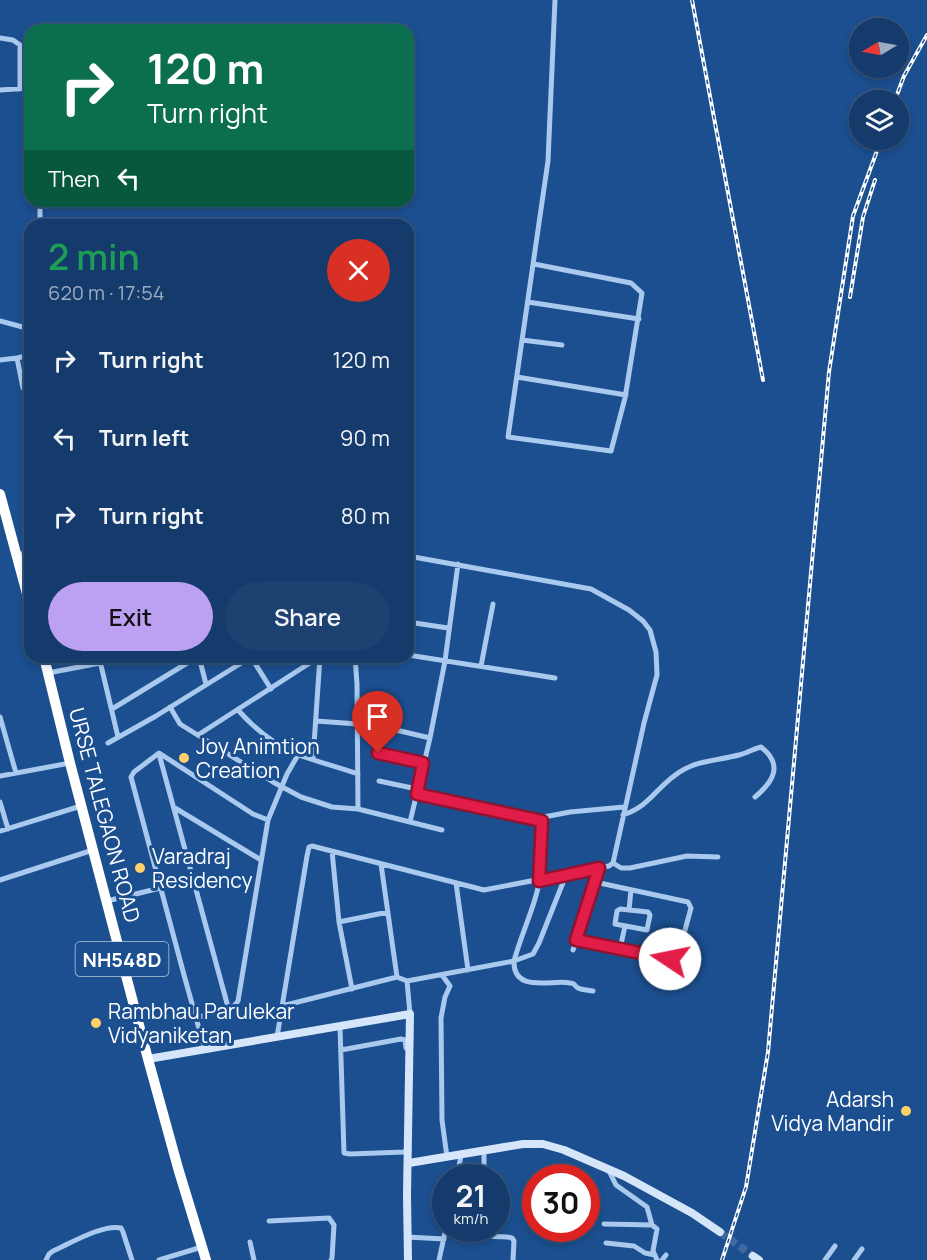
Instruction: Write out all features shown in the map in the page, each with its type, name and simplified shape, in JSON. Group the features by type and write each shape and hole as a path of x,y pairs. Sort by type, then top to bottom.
{"highway":[{"path":"0,494 5,531 16,555 24,584"},
{"name":"URSE TALEGAON ROAD","path":"46,663 148,1059 206,1260"}],"street":[{"path":"534,264 631,283 642,293 626,395 611,451 508,438 548,161 555,0"},
{"path":"0,38 13,40 20,45 20,88"},
{"path":"0,90 24,88"},
{"path":"528,302 639,319"},
{"path":"0,321 24,327"},
{"path":"522,340 562,345"},
{"path":"0,360 24,356"},
{"path":"17,358 23,388"},
{"path":"517,377 626,395"},
{"path":"16,555 24,555"},
{"path":"278,1036 309,847 484,890 539,881 609,866 613,863 624,807 657,675 656,652 650,630 629,610 591,589 414,557"},
{"path":"410,822 445,661 458,564"},
{"path":"481,666 492,604"},
{"path":"414,623 448,628"},
{"path":"414,656 555,678"},
{"path":"48,673 88,663"},
{"path":"101,663 118,737"},
{"path":"111,709 188,663"},
{"path":"200,663 206,684"},
{"path":"108,742 241,663"},
{"path":"255,663 271,689"},
{"path":"198,735 311,663"},
{"path":"313,759 320,663"},
{"path":"355,663 358,809"},
{"path":"170,707 180,724 301,797 332,807 358,809 442,830"},
{"path":"238,710 252,726 298,755 358,774"},
{"path":"0,717 2,732 16,773"},
{"path":"316,721 358,724"},
{"path":"379,726 430,738"},
{"path":"623,815 650,800 672,777 690,767 710,759 737,756 761,747 772,761 774,773 772,781 755,796"},
{"path":"159,753 253,814 268,820"},
{"path":"159,753 228,1007"},
{"path":"159,753 134,772 131,782 206,1050"},
{"path":"378,753 423,763"},
{"path":"196,1018 234,1006 238,1001 268,820 298,755"},
{"path":"0,776 70,763"},
{"path":"379,781 542,821"},
{"path":"0,802 8,829"},
{"path":"0,831 81,806"},
{"path":"593,991 582,989 573,983 546,984 526,980 517,972 514,961 539,881 544,817 624,807"},
{"path":"174,808 261,860"},
{"path":"0,880 94,849"},
{"path":"332,851 339,922 352,989"},
{"path":"613,863 621,868 630,868 687,856 718,857"},
{"path":"381,864 398,977"},
{"path":"573,950 599,868"},
{"path":"282,1006 398,977 407,981 514,961 528,956 535,951 567,875"},
{"path":"107,901 193,880"},
{"path":"576,940 674,958 679,952 691,908 688,902 595,882"},
{"path":"456,883 468,970"},
{"path":"629,910 631,890"},
{"path":"629,910 650,914 646,931 615,924 616,911 629,910"},
{"path":"339,922 388,912"},
{"path":"620,949 625,926"},
{"path":"442,975 450,986 445,997 441,1018 442,1120 447,1157"},
{"path":"407,981 410,1014 408,1260"},
{"path":"148,1059 410,1014"},
{"path":"340,1027 344,1153 404,1152 409,1149"},
{"path":"341,1050 405,1040 408,1123"},
{"path":"409,1163 523,1144 543,1144 564,1150 607,1170 695,1217 719,1233"},
{"path":"484,1151 484,1164"},
{"path":"459,1164 461,1155"},
{"path":"607,1170 616,1185 647,1207 652,1226"},
{"path":"269,1221 329,1218 333,1220 334,1236 330,1260"},
{"path":"604,1224 652,1226 657,1229 653,1251 656,1258"},
{"path":"46,1260 53,1251 100,1230 117,1227 123,1232 132,1260"},
{"path":"407,1237 432,1238"},
{"path":"510,1237 514,1241 513,1260"},
{"path":"250,1242 254,1260"},
{"path":"439,1260 443,1242"},
{"path":"606,1243 634,1246 656,1258"},
{"path":"825,1260 835,1246"},
{"path":"163,1260 202,1247"},
{"path":"854,1260 862,1250"}],"tunnel":[{"path":"720,1232 753,1256"}],"railway":[{"path":"692,0 763,380"},
{"path":"899,90 927,35"},
{"path":"722,1260 746,1187 768,1052 829,372 853,216 877,150"},
{"path":"850,297 863,217 875,180"}],"place":[{"name":"Joy Animtion Creation","path":"184,758"},
{"name":"Varadraj Residency","path":"140,868"},
{"name":"Rambhau Parulekar Vidyaniketan","path":"96,1023"},
{"name":"Adarsh Vidya Mandir","path":"906,1111"}],"route":[{"path":"378,753 423,763 417,794 542,821 539,881 599,868 576,940 670,959"}]}
